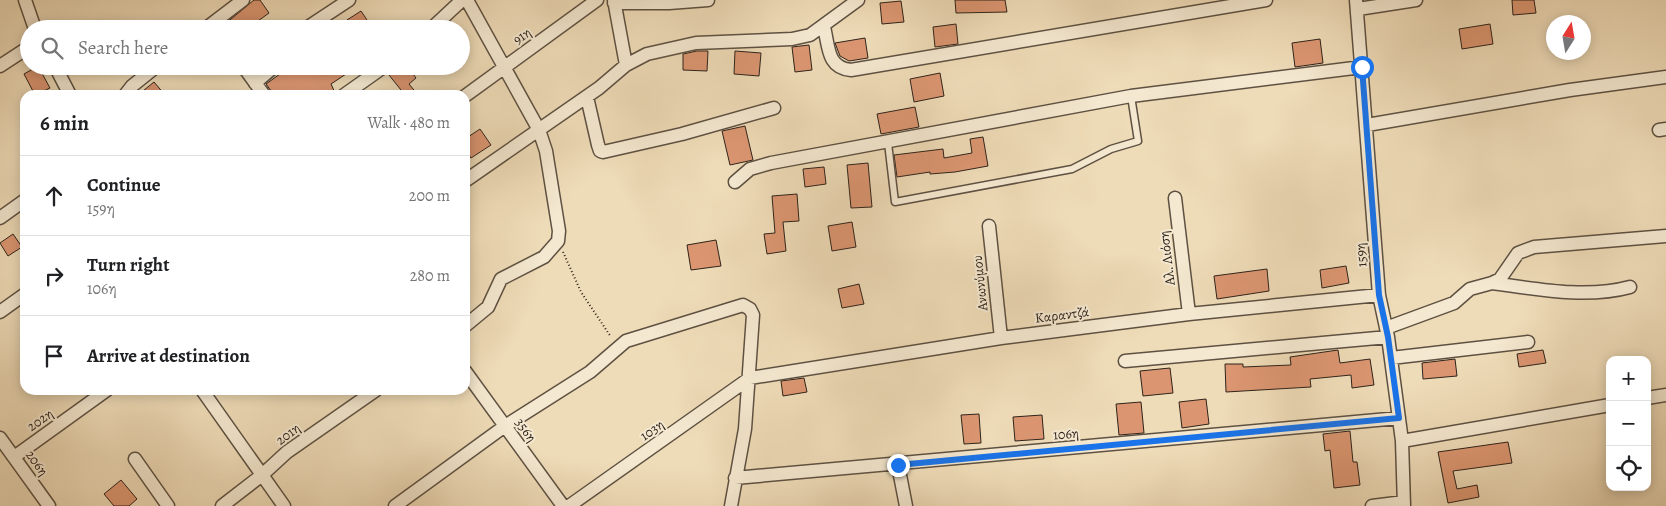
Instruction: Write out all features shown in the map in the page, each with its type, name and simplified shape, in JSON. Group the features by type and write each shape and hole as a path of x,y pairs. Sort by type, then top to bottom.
{"street":[{"path":"25,0 32,20"},
{"path":"219,20 243,0"},
{"path":"319,20 349,0"},
{"path":"441,20 462,0"},
{"path":"467,0 539,130 546,151 559,224 558,241 544,256 505,276 497,285 488,307 470,322"},
{"name":"91η","path":"470,92 596,0"},
{"path":"626,64 614,2 669,3 708,0"},
{"path":"470,178 587,97 626,64 647,54 668,47 696,43 792,39 810,35 858,0"},
{"path":"824,26 834,64 840,69 851,70 1266,0"},
{"path":"1357,4 1416,0"},
{"name":"159η","path":"1357,4 1379,295 1387,332 1402,441 1404,504"},
{"path":"0,66 20,53"},
{"path":"735,182 750,169 771,163 1131,96 1362,67"},
{"path":"60,75 68,90"},
{"path":"129,90 146,75"},
{"path":"249,75 260,90"},
{"path":"255,83 264,75"},
{"path":"351,90 372,75"},
{"path":"1367,125 1570,90 1666,77"},
{"path":"587,97 598,145 600,151 604,152 682,134 774,108"},
{"name":"Αλ. Λιόση","path":"1175,198 1189,314"},
{"path":"0,218 20,204"},
{"name":"Ανωνύμου","path":"989,226 1001,338"},
{"path":"1124,361 1387,332 1454,303 1470,289 1500,279 1518,253 1534,247 1666,236"},
{"path":"1492,283 1546,290 1609,293 1630,287"},
{"name":"Καραντζά","path":"750,378 1001,338 1189,314 1379,295"},
{"path":"0,312 20,298"},
{"path":"395,506 505,426 590,372 626,341 646,333 743,305 750,309 753,315 750,378 745,429 731,506"},
{"path":"1391,358 1528,342"},
{"name":"356η","path":"470,378 563,506"},
{"name":"103η","path":"570,506 750,378"},
{"name":"202η","path":"14,457 100,395"},
{"path":"206,395 284,506"},
{"name":"201η","path":"222,506 262,475 287,452 369,395"},
{"path":"1651,397 1666,395"},
{"path":"1402,441 1606,406"},
{"name":"106η","path":"735,478 898,465 1399,418"},
{"name":"206η","path":"0,438 49,506"},
{"path":"135,459 168,506"},
{"path":"898,465 906,506"},
{"path":"1372,506 1404,504"}],"lane":[{"path":"888,142 895,202 1022,179 1072,169 1111,149 1138,141 1131,96"}],"path":[{"path":"558,241 581,292 618,347"}],"building":[{"path":"254,0 260,0 269,13 259,20 230,20"},
{"path":"955,0 1005,0 1007,12 956,13"},
{"path":"1512,0 1534,0 1536,13 1513,15"},
{"path":"901,1 904,22 882,24 880,3"},
{"path":"361,11 367,20 347,20"},
{"path":"956,24 958,44 935,47 933,27"},
{"path":"1490,24 1493,44 1462,49 1459,29"},
{"path":"865,38 868,58 849,61 840,56 835,43"},
{"path":"1320,39 1323,63 1295,67 1292,43"},
{"path":"809,45 812,70 795,72 792,47"},
{"path":"708,51 707,71 683,70 683,54"},
{"path":"735,51 761,53 759,76 734,74"},
{"path":"940,73 944,96 914,102 910,79"},
{"path":"25,75 43,75 50,88 46,90 32,90"},
{"path":"278,75 344,75 331,84 334,90 270,90 266,84"},
{"path":"389,75 414,75 416,78 409,84 414,90 401,90"},
{"path":"154,82 161,90 144,90"},
{"path":"915,107 919,127 881,134 877,114"},
{"path":"745,126 753,160 730,165 722,131"},
{"path":"480,129 491,145 471,158 470,136"},
{"path":"983,137 988,166 955,172 930,174 930,172 897,177 894,155 943,149 944,158 972,153 970,139"},
{"path":"868,163 872,207 851,208 847,165"},
{"path":"824,167 826,184 805,187 803,169"},
{"path":"797,194 799,221 783,222 786,251 767,254 764,234 775,233 772,196"},
{"path":"852,222 856,247 832,251 828,226"},
{"path":"13,234 20,244 20,248 8,256 0,243"},
{"path":"716,240 721,266 691,270 687,245"},
{"path":"1346,266 1349,283 1322,288 1320,270"},
{"path":"1267,269 1269,291 1217,299 1214,276"},
{"path":"859,284 864,304 842,308 838,289"},
{"path":"1338,350 1340,363 1370,359 1374,385 1352,388 1351,375 1310,379 1311,387 1226,392 1225,364 1243,364 1243,367 1291,365 1290,357"},
{"path":"1543,350 1546,363 1519,367 1517,354"},
{"path":"1455,359 1457,376 1423,379 1422,363"},
{"path":"1170,368 1173,393 1143,396 1140,371"},
{"path":"804,378 807,392 783,396 781,381"},
{"path":"1206,399 1209,424 1182,428 1179,402"},
{"path":"1141,402 1144,433 1119,435 1116,404"},
{"path":"979,414 981,443 964,444 961,415"},
{"path":"1042,415 1044,439 1015,441 1013,417"},
{"path":"1350,431 1353,462 1357,462 1360,485 1334,488 1330,450 1325,451 1323,434"},
{"path":"1508,442 1512,463 1453,471 1457,489 1477,485 1479,497 1448,503 1438,452"},
{"path":"121,480 137,499 129,506 114,506 104,494"}],"route":[{"path":"898,465 1399,418 1388,337 1379,295 1371,208 1362,67"}]}
